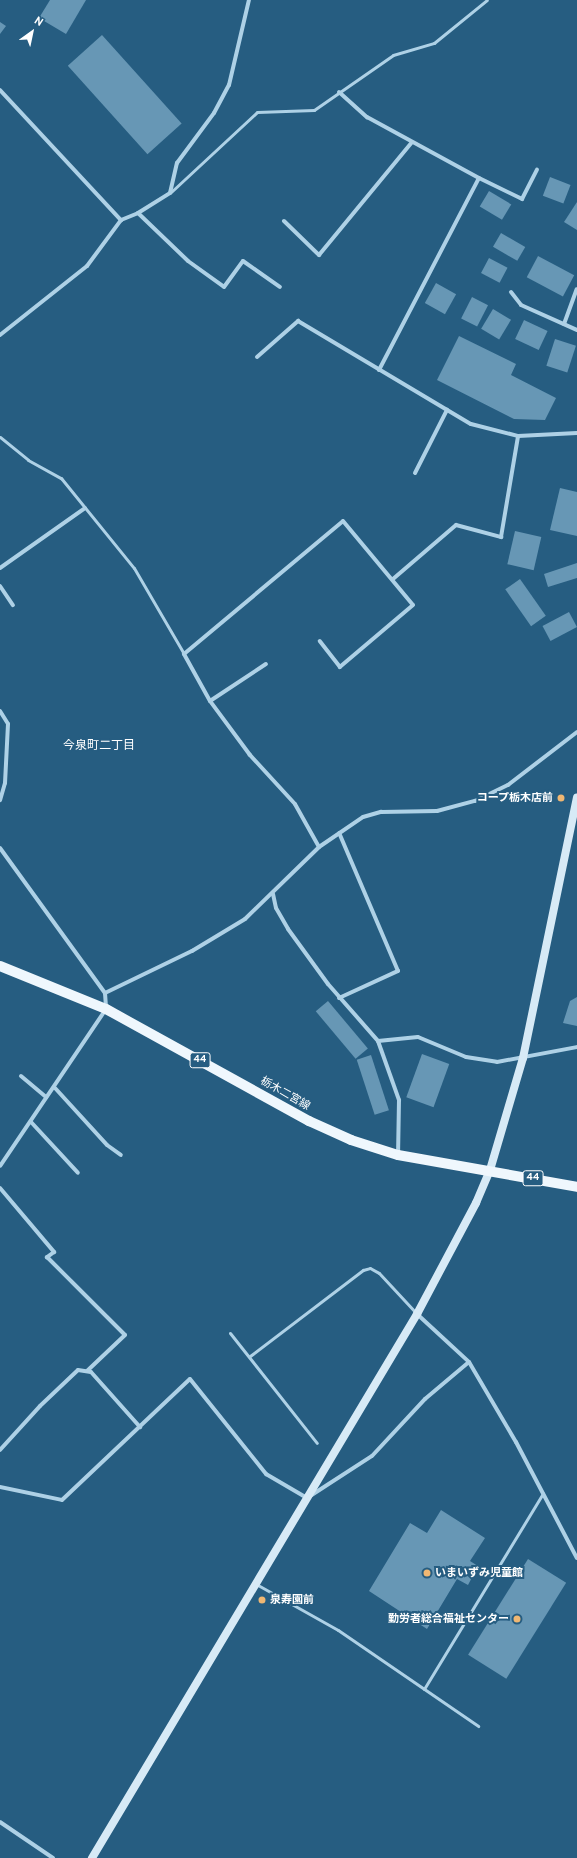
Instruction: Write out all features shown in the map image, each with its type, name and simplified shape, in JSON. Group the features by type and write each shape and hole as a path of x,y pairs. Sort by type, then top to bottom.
{"main road":[{"name":"栃木二宮線","path":"0,966 106,1009 309,1121 351,1140 398,1155 490,1170 577,1187"}],"street":[{"path":"0,335 87,266 121,220 138,213 170,193 177,163 214,113 229,85 248,0"},
{"path":"0,90 121,220"},
{"path":"339,92 367,117 479,178 522,198 537,170"},
{"path":"284,221 319,255 412,142"},
{"path":"379,370 479,178"},
{"path":"138,213 188,261 224,287 244,261 280,287"},
{"path":"564,324 577,290"},
{"path":"511,292 521,305 577,330"},
{"path":"257,357 298,321 471,424 518,436 577,433"},
{"path":"415,473 447,410"},
{"path":"393,579 456,525 501,537 518,436"},
{"path":"0,568 85,508"},
{"path":"319,847 295,804 250,755 210,701 184,654 343,521 393,579 413,605 340,667 320,642"},
{"path":"0,586 13,605"},
{"path":"210,701 266,664"},
{"path":"0,711 8,724 5,783 0,800"},
{"path":"105,992 192,952 245,919 273,894 290,873 319,847 363,817 375,814 437,811 475,801 508,785 577,732"},
{"path":"92,1858 417,1314 461,1233 490,1170 523,1058 577,798"},
{"path":"339,833 398,971 339,998"},
{"path":"0,848 105,992 106,1009 55,1088 46,1096 31,1122 0,1166"},
{"path":"273,894 276,908 288,929 339,998 378,1041 398,1100 398,1155"},
{"path":"378,1041 418,1036 478,1060 497,1062 577,1047"},
{"path":"21,1076 46,1096"},
{"path":"55,1088 107,1144 121,1155"},
{"path":"31,1122 78,1173"},
{"path":"0,1188 54,1252 47,1257 125,1335 87,1371"},
{"path":"417,1314 469,1362 577,1558"},
{"path":"307,1498 372,1456 425,1399 469,1362"},
{"path":"0,1450 40,1406 78,1370 90,1372 140,1427"},
{"path":"0,1487 62,1500 190,1379 266,1474 307,1498"},
{"path":"0,1822 53,1858"}],"lane":[{"path":"170,193 257,112 314,110 392,55 434,43 487,0"},
{"path":"0,437 28,460 62,478 134,568 184,654"},
{"path":"250,1356 363,1270 370,1268 379,1273 417,1314"},
{"path":"230,1333 250,1356 317,1443"},
{"path":"424,1689 543,1494"},
{"path":"256,1584 338,1630 478,1726"}],"building":[{"path":"50,0 86,0 66,34 39,18"},
{"path":"0,22 6,26 0,34"},
{"path":"102,35 182,123 147,154 68,66"},
{"path":"550,177 571,185 563,204 543,196"},
{"path":"489,191 511,204 502,220 480,206"},
{"path":"577,202 577,230 564,222"},
{"path":"501,233 525,247 517,261 493,247"},
{"path":"538,256 574,275 563,296 527,277"},
{"path":"489,258 508,268 500,283 481,273"},
{"path":"436,283 456,294 445,314 425,303"},
{"path":"472,297 488,305 477,327 461,318"},
{"path":"493,309 511,320 499,340 481,329"},
{"path":"524,320 548,331 539,350 515,339"},
{"path":"459,336 516,364 511,375 556,398 545,420 514,419 437,380"},
{"path":"555,339 576,346 567,372 546,366"},
{"path":"560,488 577,492 577,536 550,530"},
{"path":"515,531 541,537 534,570 507,564"},
{"path":"577,563 577,578 548,587 544,574"},
{"path":"520,579 546,616 531,626 505,589"},
{"path":"569,612 577,627 550,641 543,626"},
{"path":"577,997 577,1026 563,1023 570,1001"},
{"path":"328,1001 368,1048 356,1059 316,1011"},
{"path":"422,1054 449,1064 434,1107 406,1097"},
{"path":"371,1055 389,1110 375,1115 357,1060"},
{"name":"いまいずみ児童館","path":"441,1510 485,1538 470,1561 478,1566 468,1585 457,1579 427,1629 369,1591 410,1523 427,1533"},
{"name":"勤労者総合福祉センター","path":"528,1559 566,1583 506,1679 468,1655"}],"place":[{"name":"コープ栃木店前","path":"561,798"},
{"name":"いまいずみ児童館","path":"427,1573"},
{"name":"泉寿園前","path":"262,1600"},
{"name":"勤労者総合福祉センター","path":"517,1619"}],"district":[{"name":"今泉町二丁目","path":"99,747"}]}
